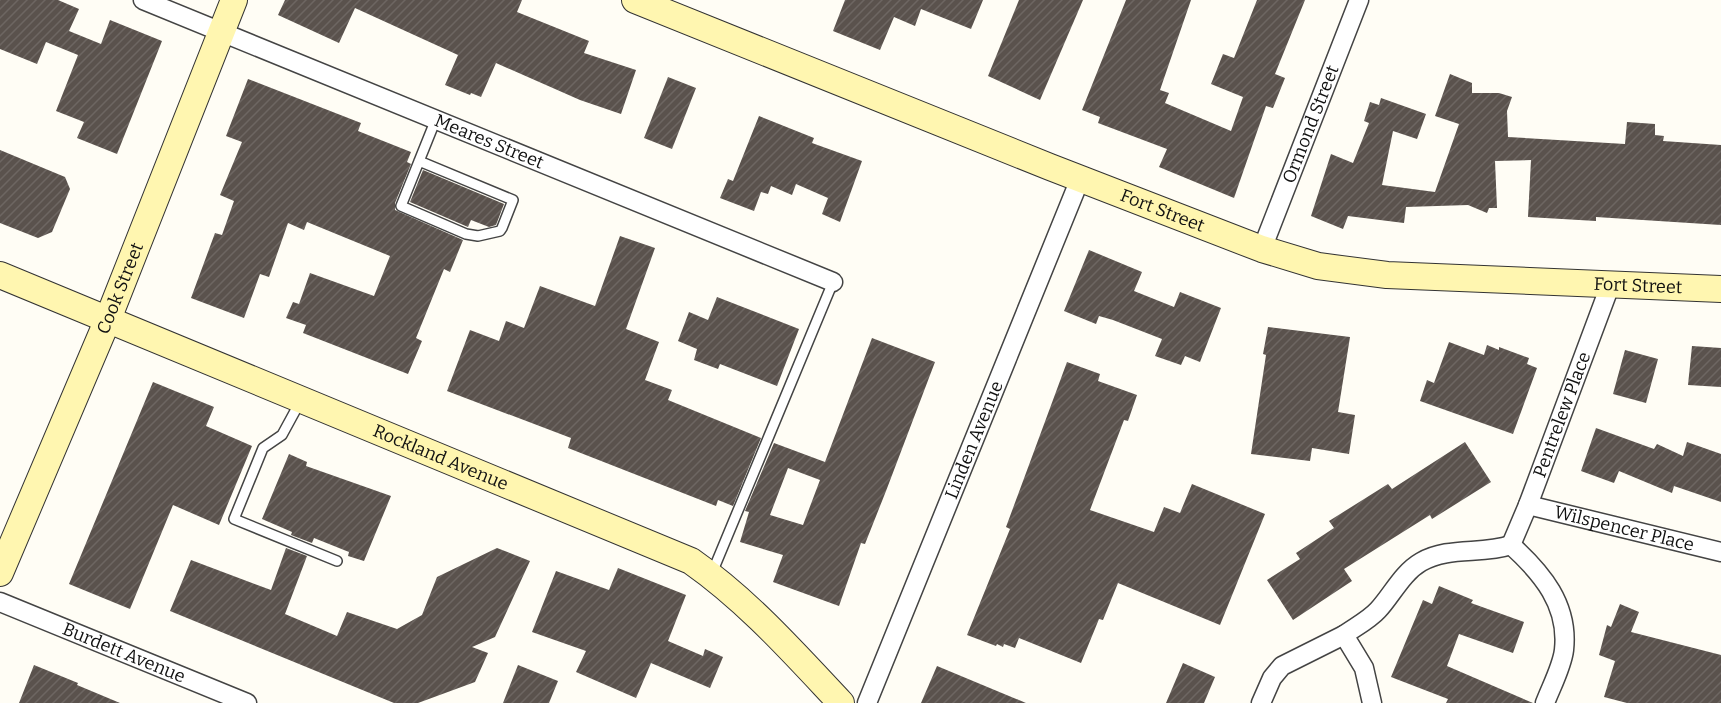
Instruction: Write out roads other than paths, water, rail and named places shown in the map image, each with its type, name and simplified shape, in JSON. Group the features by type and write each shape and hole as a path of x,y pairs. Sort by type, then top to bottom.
{"main road":[{"name":"Cook Street","path":"0,573 108,319 234,0"},
{"name":"Fort Street","path":"635,0 1080,179 1262,249 1318,266 1387,275 1721,289"},
{"name":"Rockland Avenue","path":"0,275 691,561 756,614 841,703"}],"street":[{"name":"Meares Street","path":"143,0 833,282"},
{"name":"Ormond Street","path":"1262,249 1359,0"},
{"name":"Linden Avenue","path":"867,703 1080,179"},
{"name":"Pentrelew Place","path":"1511,545 1611,283"},
{"name":"Wilspencer Place","path":"1528,505 1721,552"},
{"path":"1261,703 1272,678 1282,666 1344,635 1376,612 1402,579 1420,562 1445,552 1495,551 1511,545 1532,564 1552,588 1563,621 1564,651 1545,703"},
{"name":"Burdett Avenue","path":"0,602 247,703"},
{"path":"1344,635 1364,668 1372,703"}],"lane":[{"path":"419,161 513,200 500,231 472,235 401,206 419,161 436,119"},
{"path":"711,575 833,282"},
{"path":"302,399 282,435 263,448 234,519 337,561"}]}
